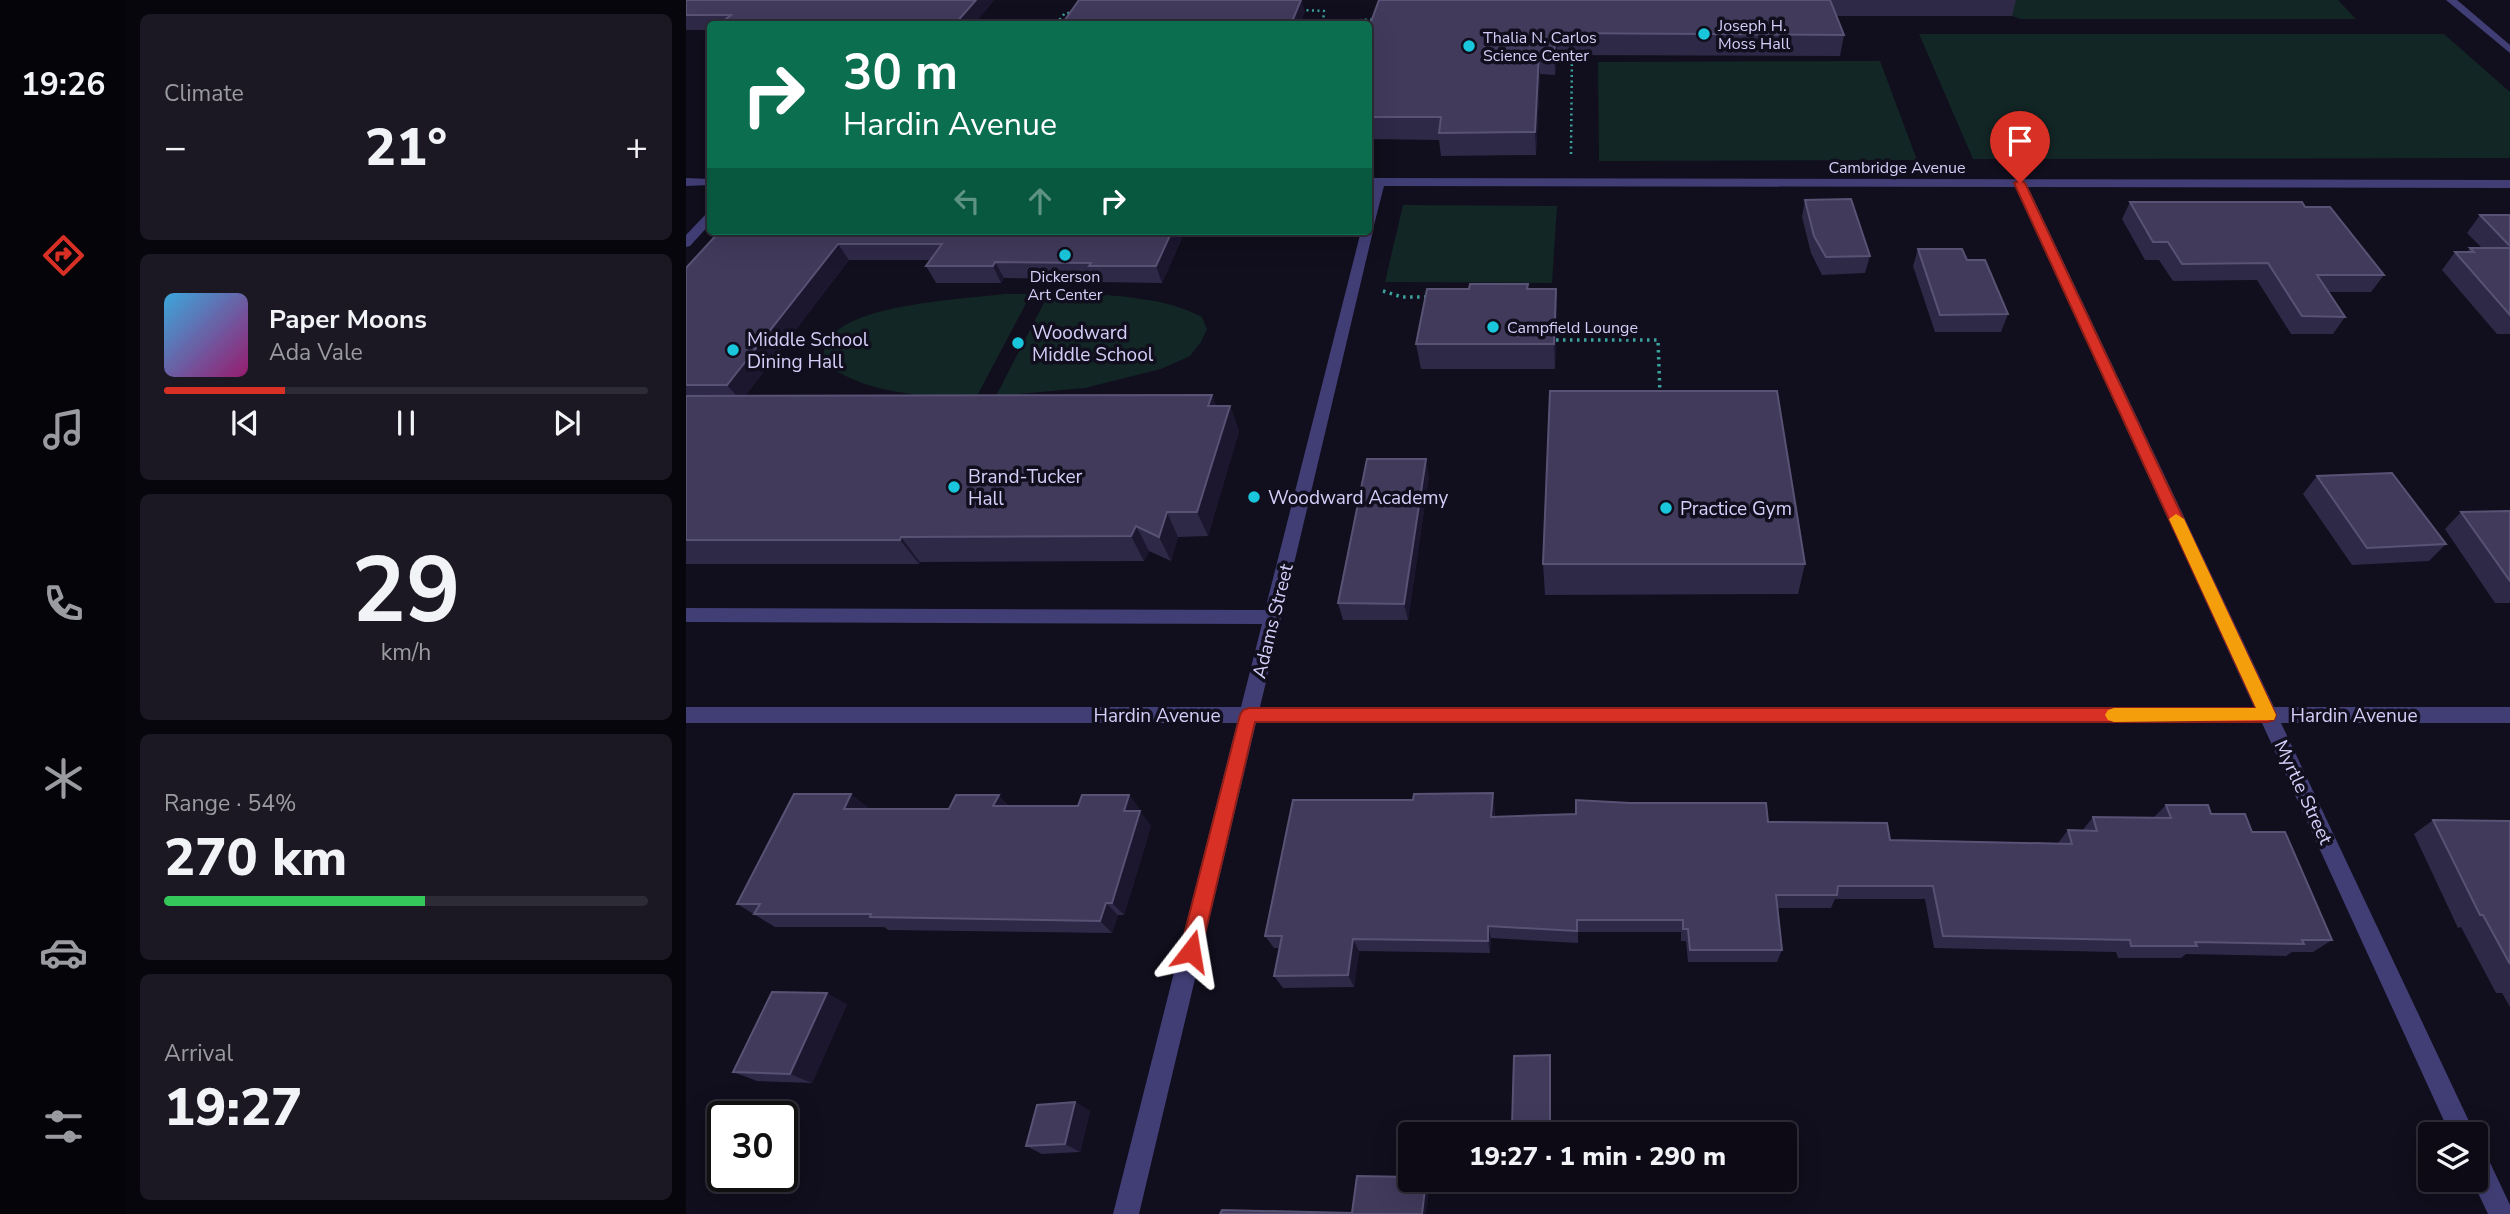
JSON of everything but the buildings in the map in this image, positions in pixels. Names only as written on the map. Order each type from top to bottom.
[{"type":"street","points":[[2451,0],[2510,50]]},
{"type":"street","points":[[686,182],[707,182]]},
{"type":"street","name":"Cambridge Avenue","points":[[1374,182],[2510,184]]},
{"type":"street","name":"Myrtle Street","points":[[2020,183],[2457,1122]]},
{"type":"street","points":[[686,243],[707,220]]},
{"type":"street","name":"Adams Street","points":[[1126,1214],[1366,235]]},
{"type":"street","points":[[686,615],[1272,617]]},
{"type":"street","name":"Hardin Avenue","points":[[686,715],[2510,715]]},
{"type":"street","points":[[2488,1186],[2501,1214]]},
{"type":"path","points":[[1359,21],[1376,20],[1378,9]]},
{"type":"path","points":[[1297,10],[1324,10],[1324,21]]},
{"type":"path","points":[[1058,21],[1065,13],[1079,13]]},
{"type":"path","points":[[1570,183],[1572,39]]},
{"type":"path","points":[[1375,291],[1402,297],[1437,297]]},
{"type":"path","points":[[1556,340],[1658,340],[1660,395]]},
{"type":"green space","points":[[2003,0],[2338,0],[2356,19],[2021,19],[2012,16]]},
{"type":"green space","points":[[1919,34],[2444,34],[2510,92],[2510,158],[1973,159]]},
{"type":"green space","points":[[1880,61],[1917,160],[1599,161],[1598,62]]},
{"type":"green space","points":[[1403,205],[1557,206],[1552,283],[1385,282]]},
{"type":"green space","points":[[1077,292],[1173,305],[1202,317],[1207,329],[1190,356],[1161,369],[1085,388],[996,396],[1049,293]]},
{"type":"green space","points":[[1004,294],[1031,294],[976,398],[895,392],[856,381],[822,361],[832,336],[845,325],[864,317],[912,305]]},
{"type":"slow traffic","points":[[2114,715],[2268,715],[2176,519]]},
{"type":"place","name":"Joseph H. Moss Hall","points":[[1704,34]]},
{"type":"place","name":"Thalia N. Carlos Science Center","points":[[1469,46]]},
{"type":"place","name":"Dickerson Art Center","points":[[1065,255]]},
{"type":"place","name":"Campfield Lounge","points":[[1493,327]]},
{"type":"place","name":"Woodward Middle School","points":[[1018,343]]},
{"type":"place","name":"Middle School Dining Hall","points":[[733,350]]},
{"type":"place","name":"Brand-Tucker Hall","points":[[954,487]]},
{"type":"place","name":"Woodward Academy","points":[[1254,497]]},
{"type":"place","name":"Practice Gym","points":[[1666,508]]},
{"type":"route","points":[[1191,951],[1249,715],[2268,715],[2020,183]]}]
